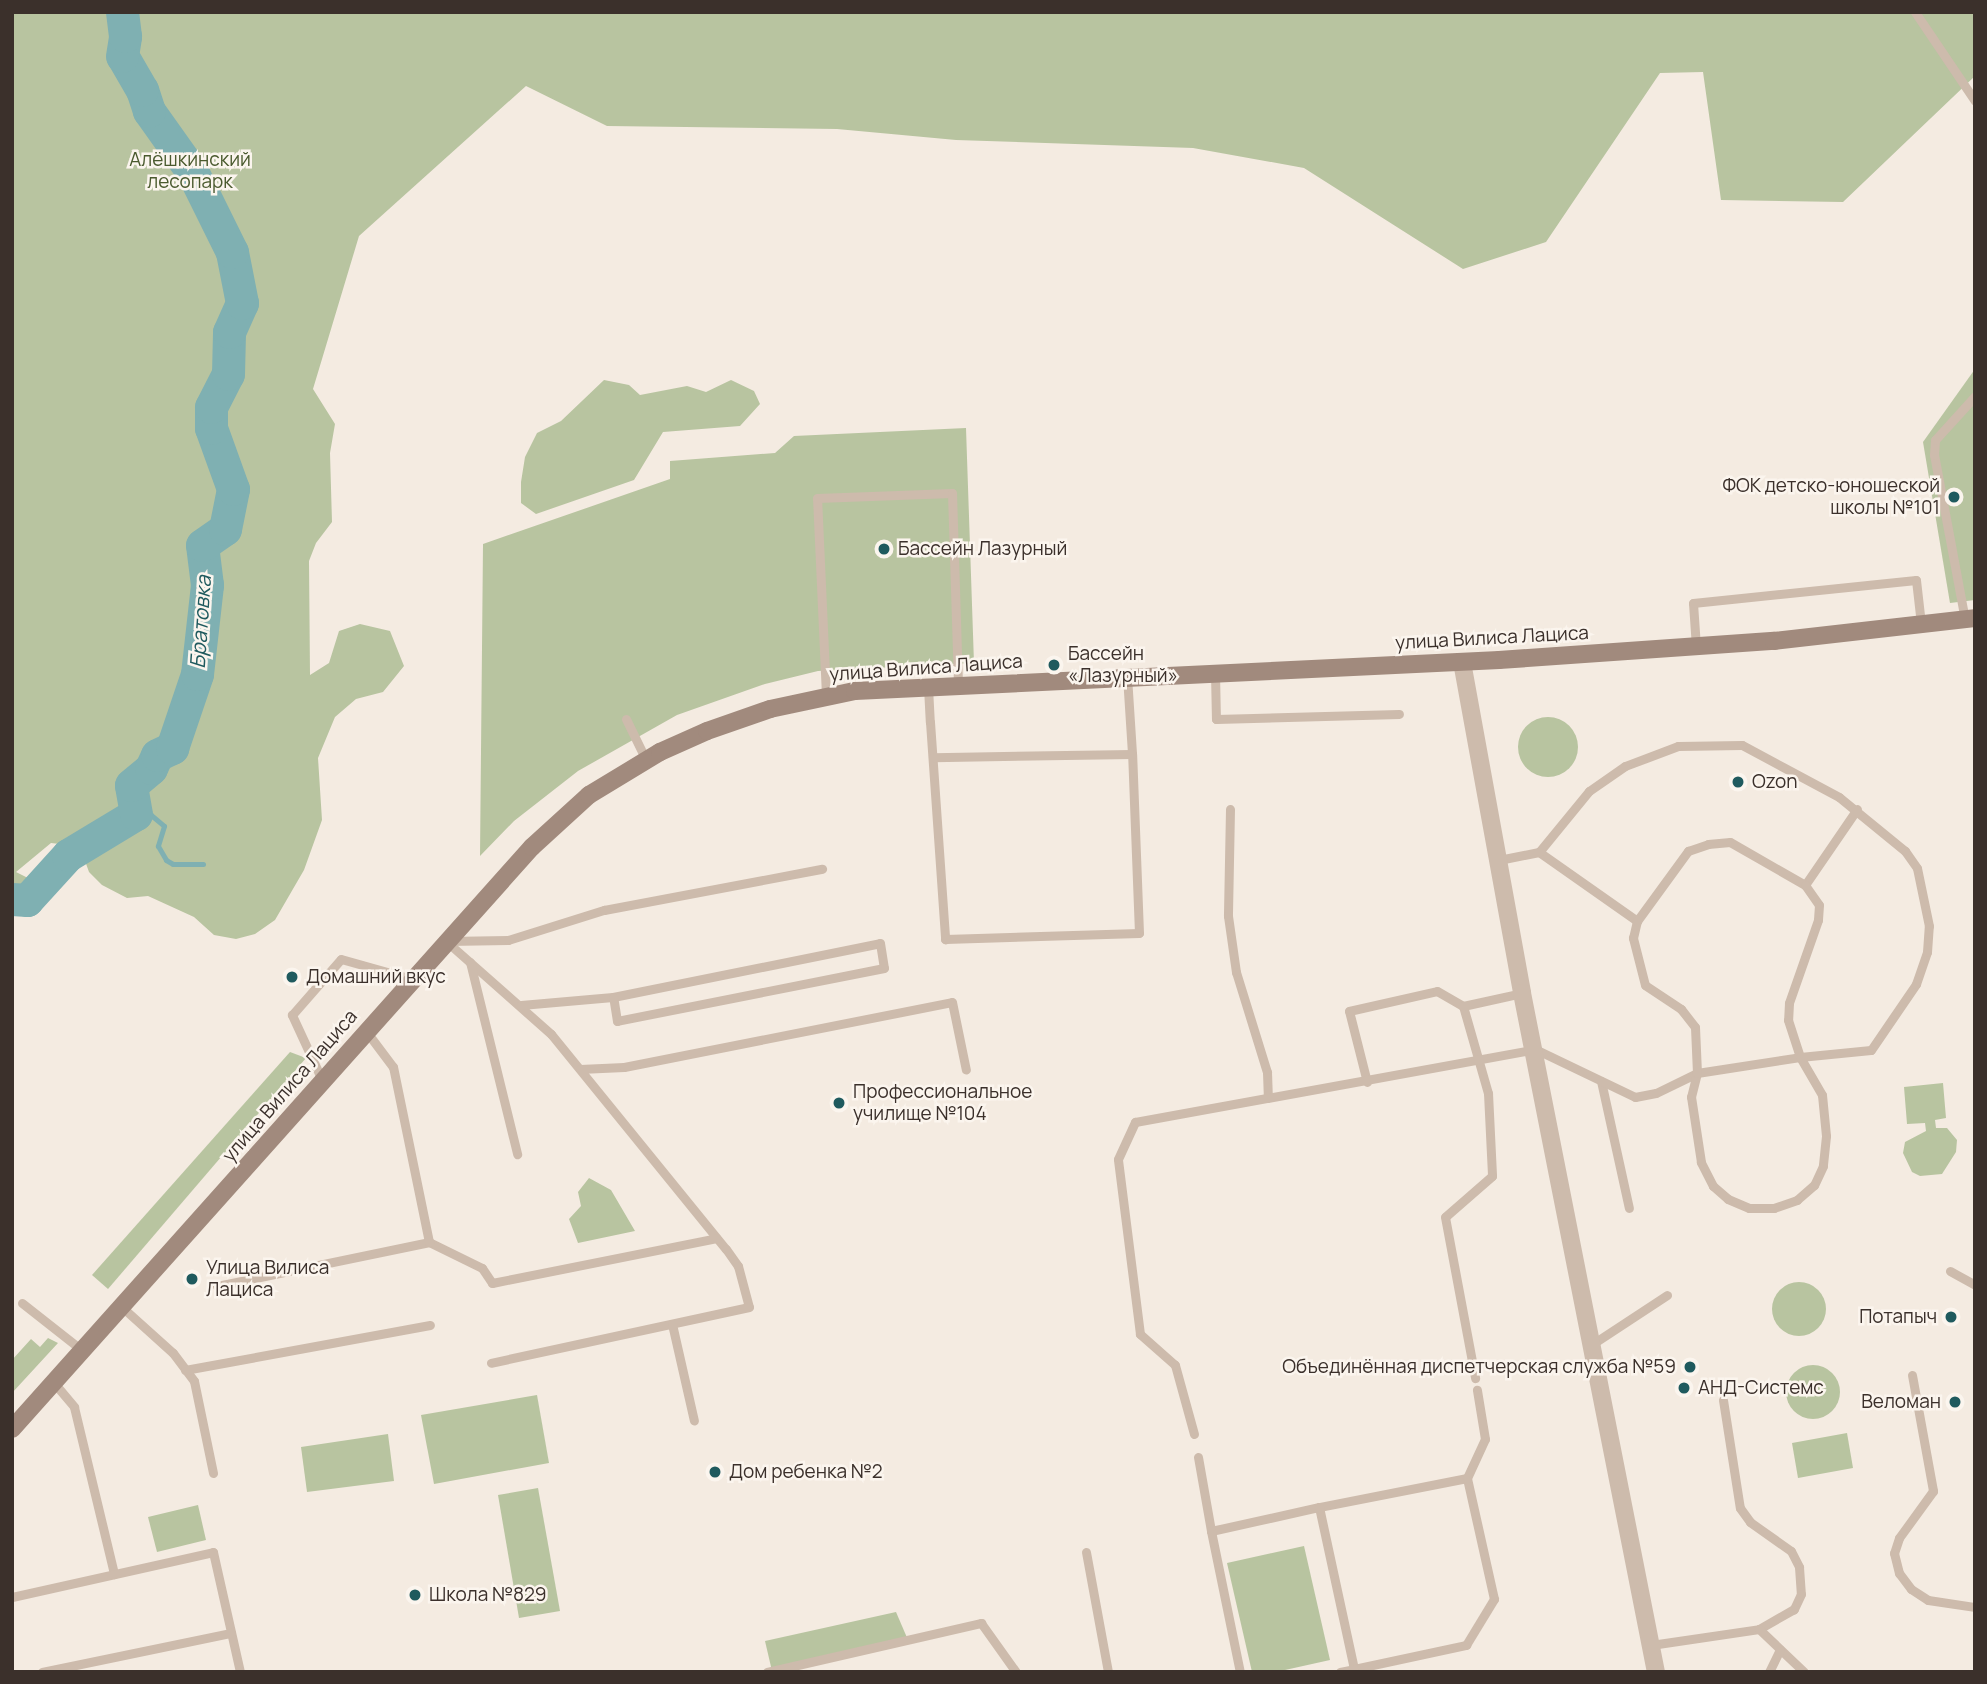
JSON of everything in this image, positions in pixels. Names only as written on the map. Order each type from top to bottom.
[{"type":"street","name":"улица Вилиса Лациса","points":[[12,1429],[532,848],[589,795],[646,760],[707,731],[826,695],[928,686],[1214,671],[1462,663],[1696,647],[1970,619]]},
{"type":"street","points":[[1462,663],[1522,993],[1656,1672]]},
{"type":"lane","points":[[1915,12],[1975,101]]},
{"type":"lane","points":[[1970,619],[1934,455],[1936,440],[1975,396]]},
{"type":"lane","points":[[826,695],[817,498],[952,493],[958,685]]},
{"type":"lane","points":[[1696,647],[1693,603],[1916,580],[1921,624]]},
{"type":"lane","points":[[1214,671],[1216,719],[1399,715]]},
{"type":"lane","points":[[928,686],[945,939],[1139,933],[1127,676]]},
{"type":"lane","points":[[626,719],[646,760]]},
{"type":"lane","points":[[1194,1434],[1175,1365],[1140,1334],[1118,1159],[1135,1122],[1367,1082],[1535,1049],[1635,1097],[1656,1093],[1697,1073],[1800,1057],[1871,1050],[1916,984],[1927,952],[1929,926],[1917,868],[1857,809],[1742,745],[1678,746],[1625,765],[1589,791],[1539,852],[1499,860]]},
{"type":"lane","points":[[933,757],[1132,754]]},
{"type":"lane","points":[[1230,809],[1228,916],[1236,972],[1267,1072],[1268,1098]]},
{"type":"lane","points":[[1805,885],[1857,809]]},
{"type":"lane","points":[[1730,842],[1805,885],[1819,905],[1818,920],[1789,1003],[1788,1020],[1800,1057],[1822,1095],[1826,1136],[1823,1166],[1814,1185],[1797,1200],[1774,1208],[1749,1208],[1713,1186],[1701,1162],[1694,1134],[1691,1097],[1697,1073],[1695,1027],[1681,1009],[1645,985],[1633,938],[1637,921],[1688,850],[1708,844],[1730,842]]},
{"type":"lane","points":[[1539,852],[1637,921]]},
{"type":"lane","points":[[446,941],[508,940],[604,910],[822,869]]},
{"type":"lane","points":[[446,941],[521,1005],[580,1069],[738,1266],[749,1307],[491,1363]]},
{"type":"lane","points":[[521,1005],[613,997],[880,943],[884,968],[618,1021],[613,997]]},
{"type":"lane","points":[[322,1080],[292,1015],[341,959],[412,979]]},
{"type":"lane","points":[[470,962],[517,1154]]},
{"type":"lane","points":[[1367,1082],[1349,1011],[1437,991],[1463,1006],[1522,993]]},
{"type":"lane","points":[[580,1069],[624,1067],[952,1002],[967,1070]]},
{"type":"lane","points":[[1463,1006],[1488,1093],[1492,1176],[1445,1216],[1475,1378]]},
{"type":"lane","points":[[366,1031],[393,1067],[429,1242]]},
{"type":"lane","points":[[1601,1081],[1629,1208]]},
{"type":"lane","points":[[217,1286],[429,1242],[482,1268],[492,1283],[717,1238]]},
{"type":"lane","points":[[1950,1271],[1975,1285]]},
{"type":"lane","points":[[1591,1345],[1667,1295]]},
{"type":"lane","points":[[22,1303],[83,1351]]},
{"type":"lane","points":[[123,1308],[173,1353],[194,1381],[213,1473]]},
{"type":"lane","points":[[672,1324],[694,1421]]},
{"type":"lane","points":[[185,1370],[430,1325]]},
{"type":"lane","points":[[1912,1375],[1933,1491],[1899,1538],[1894,1553],[1899,1573],[1911,1589],[1928,1600],[1975,1607]]},
{"type":"lane","points":[[55,1384],[74,1407],[114,1574]]},
{"type":"lane","points":[[1340,1672],[1466,1645],[1494,1599],[1467,1478],[1485,1439],[1477,1390]]},
{"type":"lane","points":[[1651,1645],[1759,1629],[1794,1609],[1801,1594],[1798,1567],[1791,1550],[1750,1522],[1740,1508],[1723,1400]]},
{"type":"lane","points":[[1198,1457],[1240,1672]]},
{"type":"lane","points":[[1211,1531],[1467,1478]]},
{"type":"lane","points":[[1319,1507],[1353,1669]]},
{"type":"lane","points":[[12,1597],[213,1552],[240,1672]]},
{"type":"lane","points":[[1086,1552],[1108,1672]]},
{"type":"lane","points":[[767,1672],[981,1623],[1016,1672]]},
{"type":"lane","points":[[1759,1629],[1804,1672]]},
{"type":"lane","points":[[42,1672],[232,1633]]},
{"type":"lane","points":[[1769,1672],[1780,1649]]},
{"type":"green space","name":"Алёшкинский лесопарк","points":[[12,12],[1975,12],[1975,76],[1843,202],[1721,200],[1703,72],[1660,73],[1546,242],[1463,269],[1304,168],[1193,148],[956,140],[837,129],[607,126],[526,86],[359,236],[313,389],[335,424],[330,453],[332,522],[316,543],[309,561],[310,675],[329,663],[339,631],[360,624],[390,631],[404,666],[383,692],[356,699],[335,717],[318,758],[322,820],[304,870],[275,920],[255,934],[236,939],[214,935],[194,917],[148,896],[127,898],[102,885],[89,872],[80,847],[51,843],[16,872],[28,878],[27,900],[12,898]]},
{"type":"green space","name":"ФОК детско-юношеской школы №101","points":[[1975,369],[1975,600],[1950,603],[1923,442]]},
{"type":"green space","points":[[604,380],[629,385],[640,395],[687,386],[706,392],[731,380],[754,391],[760,404],[740,426],[663,432],[634,480],[536,514],[521,503],[521,482],[525,457],[537,433],[561,421]]},
{"type":"green space","points":[[966,428],[974,663],[818,671],[765,684],[677,715],[578,771],[514,821],[480,856],[483,544],[670,479],[670,461],[775,453],[794,436]]},
{"type":"green space","points":[[1548,717],[1565,722],[1573,730],[1578,747],[1573,764],[1565,772],[1548,777],[1531,772],[1523,764],[1518,747],[1523,730],[1531,722]]},
{"type":"green space","points":[[290,1052],[306,1058],[108,1289],[92,1275]]},
{"type":"green space","points":[[1943,1083],[1946,1118],[1935,1120],[1936,1128],[1947,1128],[1957,1140],[1956,1152],[1942,1174],[1920,1176],[1912,1172],[1903,1153],[1905,1142],[1926,1131],[1925,1123],[1907,1124],[1904,1087]]},
{"type":"green space","points":[[589,1178],[611,1190],[635,1231],[578,1243],[569,1219],[581,1206],[578,1192]]},
{"type":"green space","points":[[1799,1282],[1818,1290],[1826,1309],[1818,1328],[1799,1336],[1780,1328],[1772,1309],[1780,1290]]},
{"type":"green space","points":[[48,1338],[58,1343],[12,1393],[12,1360],[31,1339],[40,1347]]},
{"type":"green space","points":[[1813,1365],[1832,1373],[1840,1392],[1832,1411],[1813,1419],[1794,1411],[1786,1392],[1794,1373]]},
{"type":"green space","points":[[537,1395],[549,1463],[434,1484],[421,1415]]},
{"type":"green space","points":[[1847,1433],[1853,1468],[1798,1478],[1792,1443]]},
{"type":"green space","points":[[388,1434],[394,1481],[307,1492],[301,1447]]},
{"type":"green space","points":[[538,1488],[560,1611],[519,1618],[498,1495]]},
{"type":"green space","points":[[198,1505],[206,1540],[157,1552],[148,1517]]},
{"type":"green space","points":[[1304,1546],[1330,1660],[1276,1672],[1252,1672],[1227,1563]]},
{"type":"green space","points":[[896,1612],[908,1640],[772,1671],[765,1641]]},
{"type":"waterway","name":"Братовка","points":[[12,899],[27,900],[68,855],[136,814],[131,785],[151,768],[157,755],[172,748],[197,674],[207,585],[202,545],[225,529],[233,489],[211,428],[211,407],[228,374],[229,332],[242,303],[232,252],[193,173],[149,111],[142,90],[122,56],[125,36],[122,12]]},
{"type":"waterway","points":[[136,814],[151,815],[164,826],[158,846],[166,860],[173,864],[203,864]]},
{"type":"place","name":"ФОК детско-юношеской школы №101","points":[[1954,497]]},
{"type":"place","name":"Бассейн Лазурный","points":[[884,549]]},
{"type":"place","name":"Бассейн «Лазурный»","points":[[1054,665]]},
{"type":"place","name":"Ozon","points":[[1738,782]]},
{"type":"place","name":"Домашний вкус","points":[[292,977]]},
{"type":"place","name":"Профессиональное училище №104","points":[[839,1103]]},
{"type":"place","name":"Улица Вилиса Лациса","points":[[192,1279]]},
{"type":"place","name":"Потапыч","points":[[1951,1317]]},
{"type":"place","name":"Объединённая диспетчерская служба №59","points":[[1690,1367]]},
{"type":"place","name":"АНД-Системс","points":[[1684,1388]]},
{"type":"place","name":"Веломан","points":[[1955,1402]]},
{"type":"place","name":"Дом ребенка №2","points":[[715,1472]]},
{"type":"place","name":"Школа №829","points":[[415,1595]]}]
